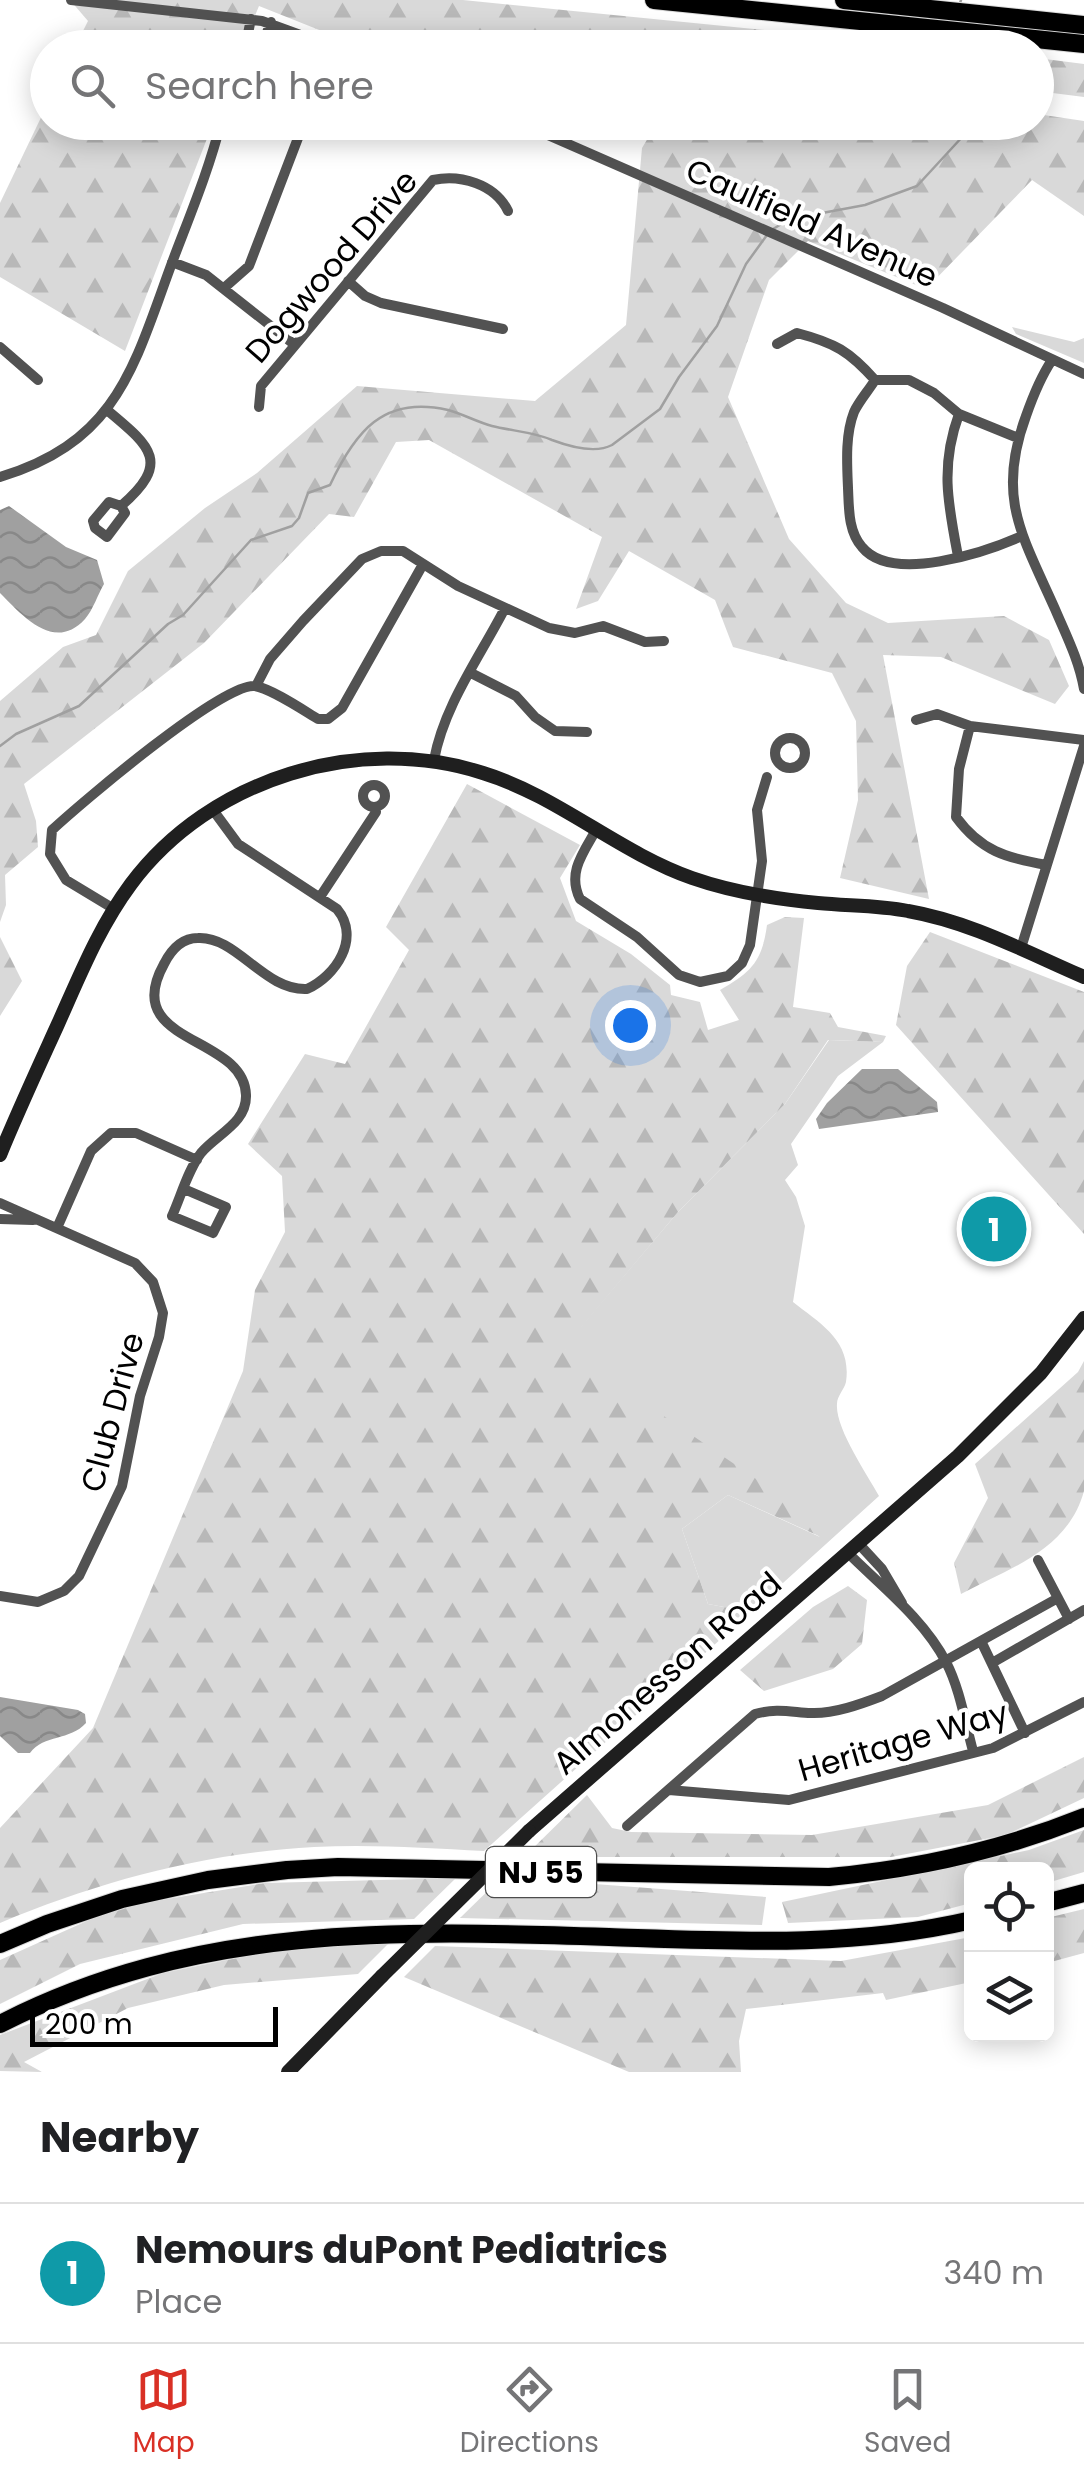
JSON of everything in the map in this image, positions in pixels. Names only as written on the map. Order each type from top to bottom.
[{"type":"highway","points":[[654,0],[947,30]]},
{"type":"highway","points":[[844,0],[1084,26]]},
{"type":"highway","points":[[1054,41],[1084,44]]},
{"type":"highway","name":"NJ 55","points":[[0,1944],[106,1904],[236,1875],[338,1867],[830,1877],[936,1863],[1015,1842],[1084,1816]]},
{"type":"highway","points":[[1054,1901],[1084,1892]]},
{"type":"highway","name":"NJ 55","points":[[0,2024],[128,1972],[202,1952],[264,1942],[389,1934],[816,1941],[913,1932],[964,1922]]},
{"type":"street","points":[[71,0],[252,19],[291,30]]},
{"type":"street","points":[[249,30],[252,19]]},
{"type":"street","points":[[268,30],[271,22]]},
{"type":"street","points":[[0,477],[59,452],[107,410],[131,371],[217,140]]},
{"type":"street","points":[[224,288],[249,266],[297,140]]},
{"type":"street","name":"Caulfield Avenue","points":[[560,140],[1084,374]]},
{"type":"street","name":"Dogwood Drive","points":[[259,407],[260,386],[433,180],[462,178],[502,197],[508,210]]},
{"type":"street","points":[[172,262],[206,275],[295,345]]},
{"type":"street","points":[[348,281],[365,296],[381,303],[503,328]]},
{"type":"street","points":[[777,344],[797,333],[819,339],[852,354],[876,380],[909,380],[934,393],[959,414],[1018,438]]},
{"type":"street","points":[[0,347],[38,380]]},
{"type":"street","points":[[1052,360],[1041,377],[1018,438],[1012,482],[1022,536],[1078,661],[1084,689]]},
{"type":"street","points":[[876,380],[854,412],[846,459],[850,521],[862,547],[890,563],[912,564],[984,553],[1022,536]]},
{"type":"street","points":[[107,410],[136,434],[151,460],[150,476],[121,506]]},
{"type":"street","points":[[958,556],[946,490],[948,444],[959,414]]},
{"type":"street","points":[[256,686],[270,659],[362,559],[380,550],[403,551],[422,566],[504,610],[549,628],[575,633],[603,626],[646,642],[664,641]]},
{"type":"street","points":[[114,909],[66,880],[50,854],[52,830],[86,798],[206,708],[239,688],[256,686],[318,719],[328,719],[342,708],[422,566]]},
{"type":"street","points":[[434,760],[438,735],[504,610]]},
{"type":"street","points":[[471,673],[516,696],[535,717],[556,730],[587,732]]},
{"type":"street","points":[[916,720],[937,714],[970,726],[1084,743],[1022,948]]},
{"type":"street","points":[[970,726],[960,770],[956,816],[970,837],[985,847],[1015,860],[1047,866]]},
{"type":"street","points":[[596,830],[574,872],[580,899],[637,937],[673,970],[693,981],[723,979],[742,964],[748,951],[762,861],[757,810],[767,776],[778,744],[786,739],[800,742],[803,761],[767,776]]},
{"type":"street","points":[[775,752],[778,762],[790,768]]},
{"type":"street","points":[[0,1155],[98,933],[133,881],[175,836],[213,810],[252,788],[324,764],[434,760],[510,783],[664,867],[715,885],[758,896],[910,911],[956,922],[1084,977]]},
{"type":"street","points":[[320,897],[376,807]]},
{"type":"street","points":[[184,1189],[226,1207],[212,1233],[172,1216],[196,1160],[242,1114],[246,1103],[244,1083],[231,1065],[163,1019],[153,996],[158,975],[177,946],[198,938],[216,941],[282,985],[299,989],[313,986],[335,965],[348,936],[343,916],[238,844],[213,810]]},
{"type":"street","points":[[57,1228],[91,1151],[111,1133],[136,1133],[196,1160]]},
{"type":"street","name":"Club Drive","points":[[0,1203],[142,1269],[156,1288],[162,1306],[162,1326],[140,1396],[122,1486],[79,1576],[69,1588],[49,1599],[29,1602],[0,1596]]},
{"type":"street","points":[[0,1219],[34,1220]]},
{"type":"street","name":"Almonesson Road","points":[[288,2072],[528,1831],[958,1456],[1041,1373],[1084,1318]]},
{"type":"street","points":[[852,1548],[945,1660],[973,1752]]},
{"type":"street","points":[[1038,1560],[1069,1619]]},
{"type":"street","points":[[627,1826],[756,1714],[775,1709],[816,1714],[863,1703],[1058,1598]]},
{"type":"street","points":[[992,1662],[1084,1610]]},
{"type":"street","points":[[981,1641],[1025,1733]]},
{"type":"street","name":"Heritage Way","points":[[668,1790],[789,1800],[994,1748],[1084,1702]]},
{"type":"green space","points":[[70,0],[463,0],[765,30],[319,30],[259,6],[249,30],[84,30],[88,21]]},
{"type":"green space","points":[[1054,60],[1084,64],[1084,97],[1054,93]]},
{"type":"green space","points":[[1054,117],[1084,121],[1084,216],[1032,180],[926,289],[808,241],[769,280],[728,397],[789,539],[846,603],[888,623],[1004,616],[1049,640],[1069,686],[1055,704],[941,657],[883,655],[929,899],[840,878],[858,800],[856,721],[832,673],[733,647],[715,600],[629,551],[598,601],[576,609],[602,537],[429,440],[396,442],[354,517],[329,514],[204,643],[24,784],[36,821],[38,847],[5,875],[6,905],[0,922],[0,701],[63,647],[96,635],[128,571],[205,508],[257,473],[357,386],[535,401],[626,325],[642,148],[647,140],[1054,140]]},
{"type":"green space","points":[[30,140],[206,140],[125,351],[0,277],[0,203]]},
{"type":"green space","points":[[1012,327],[1074,342],[1084,338],[1084,363],[1016,334]]},
{"type":"green space","points":[[467,784],[580,845],[560,878],[576,921],[631,954],[670,985],[671,995],[700,1002],[708,1030],[739,1020],[720,990],[753,965],[767,925],[785,917],[804,918],[793,1007],[830,1013],[838,1027],[886,1036],[883,1042],[828,1040],[785,1104],[678,1212],[564,1348],[824,1525],[821,1537],[728,1495],[682,1529],[708,1604],[751,1612],[484,1851],[335,1846],[233,1855],[115,1882],[0,1923],[0,1828],[93,1728],[243,1371],[255,1290],[285,1232],[282,1176],[248,1144],[305,1054],[345,1064],[409,950],[386,927]]},
{"type":"green space","points":[[930,932],[1084,992],[1084,1234],[896,1025],[907,966]]},
{"type":"green space","points":[[0,937],[22,981],[0,1016]]},
{"type":"green space","points":[[829,1040],[883,1042],[838,1076],[791,1144],[798,1165],[785,1180],[796,1197],[805,1226],[793,1302],[832,1335],[844,1355],[846,1382],[837,1401],[838,1414],[846,1438],[879,1496],[751,1612],[708,1604],[682,1529],[728,1495],[820,1537],[563,1348],[678,1212],[785,1104]]},
{"type":"green space","points":[[1084,1361],[1084,1491],[1076,1511],[1065,1528],[1035,1555],[961,1594],[954,1563],[988,1498],[975,1464],[1078,1372]]},
{"type":"green space","points":[[848,1586],[867,1600],[862,1644],[833,1669],[764,1691],[740,1670],[813,1607]]},
{"type":"green space","points":[[1084,1757],[1084,1798],[1006,1835],[891,1857],[524,1857],[587,1795],[612,1828],[631,1832],[812,1835],[988,1805]]},
{"type":"green space","points":[[1084,1830],[1084,1872],[1054,1881],[1054,1862],[972,1862],[1029,1850]]},
{"type":"green space","points":[[964,1864],[964,1905],[918,1917],[788,1923],[782,1902]]},
{"type":"green space","points":[[502,1877],[766,1897],[762,1925],[460,1918]]},
{"type":"green space","points":[[456,1878],[414,1919],[243,1924],[80,1964],[0,2004],[0,1960],[118,1907],[265,1883]]},
{"type":"green space","points":[[1084,1909],[1084,1953],[1054,1961],[1054,1916]]},
{"type":"green space","points":[[964,1938],[964,1983],[886,2000],[883,1993],[746,2009],[739,2041],[741,2072],[629,2072],[404,1977],[435,1946],[841,1961]]},
{"type":"green space","points":[[392,1940],[358,1974],[224,1985],[128,2008],[24,2062],[42,2072],[0,2071],[0,2035],[163,1973],[280,1949]]},
{"type":"water","points":[[9,506],[66,547],[97,560],[104,584],[88,615],[73,629],[50,632],[39,627],[0,593],[0,510]]},
{"type":"water","points":[[862,1069],[898,1069],[937,1102],[938,1112],[819,1129],[816,1119],[827,1103]]},
{"type":"water","points":[[0,1697],[78,1710],[85,1714],[86,1723],[72,1733],[42,1743],[30,1753],[18,1753],[0,1736]]},
{"type":"waterway","points":[[773,229],[790,219],[865,205],[917,186],[959,140]]},
{"type":"waterway","points":[[0,746],[16,734],[79,706],[168,624],[183,615],[251,540],[292,526],[308,493],[330,485],[361,434],[389,413],[425,407],[448,410],[574,447],[598,449],[612,445],[660,409],[717,326],[746,264],[767,235]]},
{"type":"place","name":"Nemours duPont Pediatrics","points":[[994,1229]]}]
